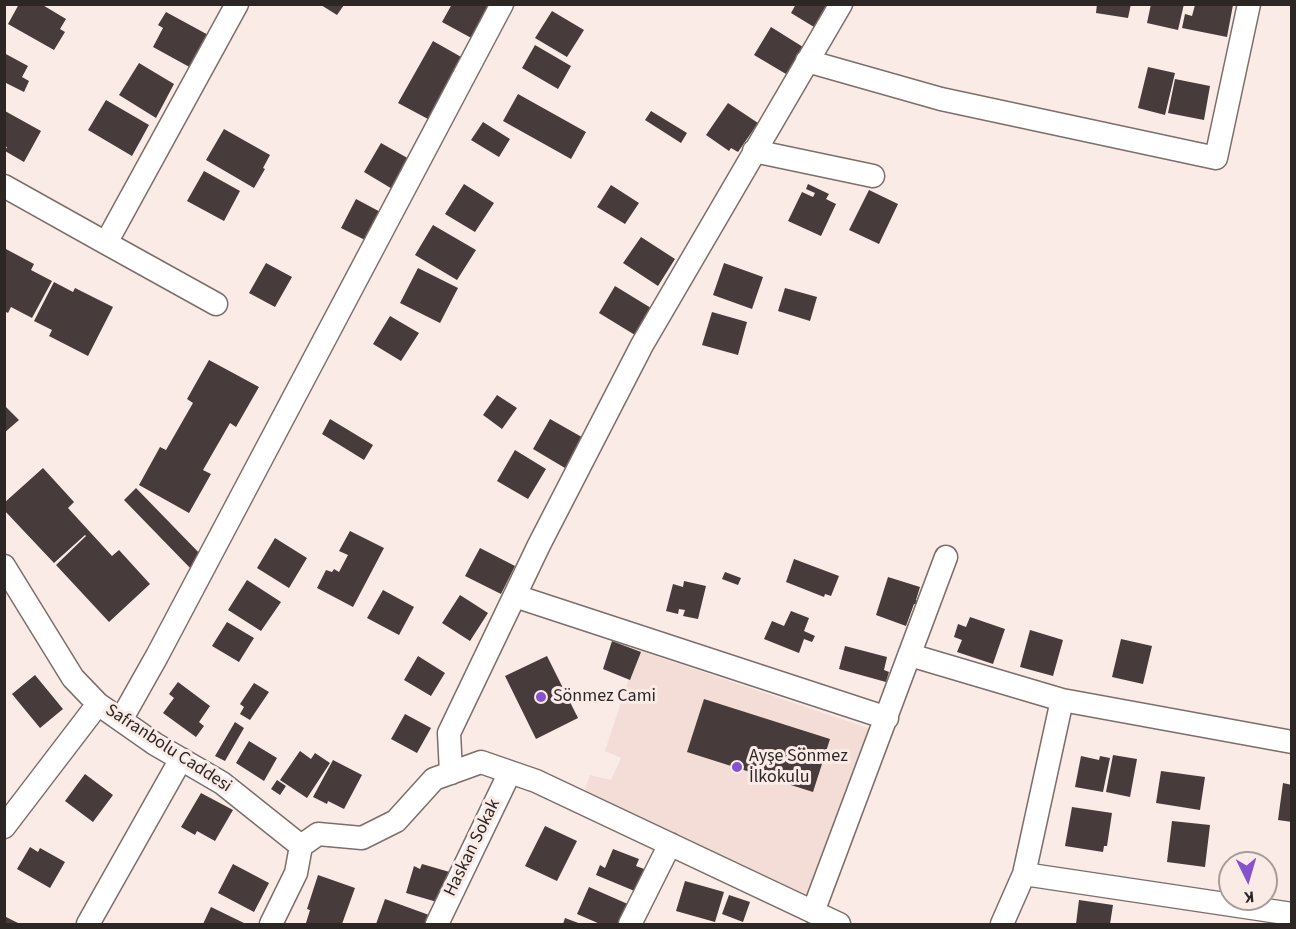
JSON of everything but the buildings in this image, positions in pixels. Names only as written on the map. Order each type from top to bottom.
[{"type":"street","points":[[106,243],[237,4]]},
{"type":"street","points":[[121,720],[502,4]]},
{"type":"street","points":[[451,773],[449,733],[515,596],[642,345],[841,4]]},
{"type":"street","points":[[807,61],[941,99],[1216,158],[1249,4]]},
{"type":"street","points":[[754,151],[873,176]]},
{"type":"street","points":[[4,186],[216,304]]},
{"type":"street","points":[[813,912],[946,557]]},
{"type":"street","name":"Safranbolu Caddesi","points":[[4,566],[73,678],[98,704],[155,744],[222,783],[301,846]]},
{"type":"street","points":[[515,596],[887,718]]},
{"type":"street","points":[[910,655],[1062,700],[1292,742]]},
{"type":"street","points":[[1002,924],[1024,874],[1062,700]]},
{"type":"street","points":[[4,827],[98,704]]},
{"type":"street","points":[[88,924],[181,759]]},
{"type":"street","points":[[271,924],[296,873],[301,846],[318,834],[362,838],[396,821],[434,779],[481,762],[536,781],[839,924]]},
{"type":"street","name":"Haskan Sokak","points":[[436,924],[510,772]]},
{"type":"street","points":[[630,924],[670,844]]},
{"type":"street","points":[[1024,874],[1292,914]]},
{"type":"shaded area","name":"Ayşe Sönmez İlkokulu","points":[[638,650],[871,729],[808,895],[584,792],[590,775],[611,780],[621,758],[605,751]]},
{"type":"place","name":"Sönmez Cami","points":[[541,697]]},
{"type":"place","name":"Ayşe Sönmez İlkokulu","points":[[737,767]]}]
